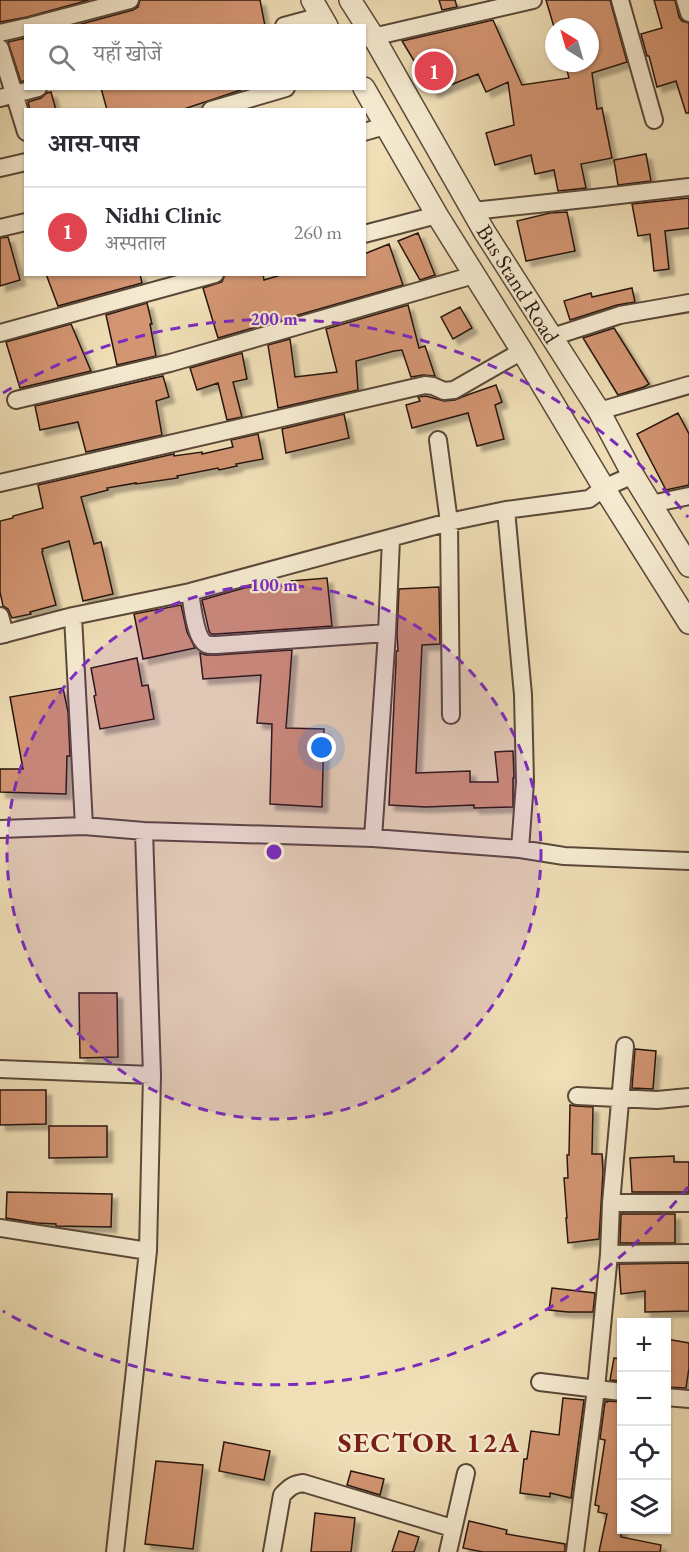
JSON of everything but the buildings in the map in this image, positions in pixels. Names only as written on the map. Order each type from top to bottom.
[{"type":"street","points":[[39,24],[130,0]]},
{"type":"street","name":"Bus Stand Road","points":[[350,0],[362,24]]},
{"type":"street","points":[[369,37],[483,5],[532,0]]},
{"type":"street","points":[[620,0],[654,120]]},
{"type":"street","points":[[685,0],[689,13]]},
{"type":"street","points":[[290,24],[320,14]]},
{"type":"street","points":[[0,33],[24,27]]},
{"type":"street","name":"Bus Stand Road","points":[[369,37],[484,231],[599,411],[633,474],[689,566]]},
{"type":"street","points":[[0,48],[7,96],[24,128]]},
{"type":"street","points":[[7,96],[30,90]]},
{"type":"street","points":[[218,108],[279,90]]},
{"type":"street","name":"Bus Stand Road","points":[[365,90],[437,215],[689,623]]},
{"type":"street","points":[[366,131],[386,126]]},
{"type":"street","points":[[0,168],[24,162]]},
{"type":"street","points":[[473,211],[689,187]]},
{"type":"street","points":[[366,233],[437,215]]},
{"type":"street","points":[[0,228],[24,222]]},
{"type":"street","points":[[455,243],[484,231]]},
{"type":"street","points":[[16,400],[170,363],[474,275]]},
{"type":"street","points":[[0,333],[208,276]]},
{"type":"street","points":[[552,337],[620,315],[689,303]]},
{"type":"street","points":[[0,483],[425,386],[433,386],[448,392],[522,351]]},
{"type":"street","points":[[599,411],[689,385]]},
{"type":"street","points":[[438,441],[449,522],[451,715]]},
{"type":"street","points":[[0,616],[2,635],[73,616],[190,592],[449,522],[506,510],[589,499],[604,488],[633,474]]},
{"type":"street","points":[[651,504],[689,496]]},
{"type":"street","points":[[506,510],[523,695],[525,782],[520,849]]},
{"type":"street","points":[[373,838],[391,539]]},
{"type":"street","points":[[190,592],[197,629],[201,639],[207,645],[387,633]]},
{"type":"street","points":[[73,616],[84,826]]},
{"type":"street","points":[[0,829],[84,826],[144,831],[373,838],[520,849],[564,856],[689,861]]},
{"type":"street","points":[[115,1552],[148,1251],[152,1075],[144,831]]},
{"type":"street","points":[[575,1552],[596,1389],[625,1046]]},
{"type":"street","points":[[0,1069],[152,1075]]},
{"type":"street","points":[[576,1096],[657,1100],[689,1097]]},
{"type":"street","points":[[611,1203],[689,1203]]},
{"type":"street","points":[[0,1228],[148,1251]]},
{"type":"street","points":[[609,1254],[689,1253]]},
{"type":"street","points":[[540,1382],[617,1392]]},
{"type":"street","points":[[671,1397],[689,1399]]},
{"type":"street","points":[[448,1552],[466,1473]]},
{"type":"street","points":[[272,1552],[282,1495],[295,1484],[303,1483],[453,1528]]},
{"type":"place","name":"Nidhi Clinic","points":[[434,71]]},
{"type":"district","name":"SECTOR 12A","points":[[429,1442]]}]
